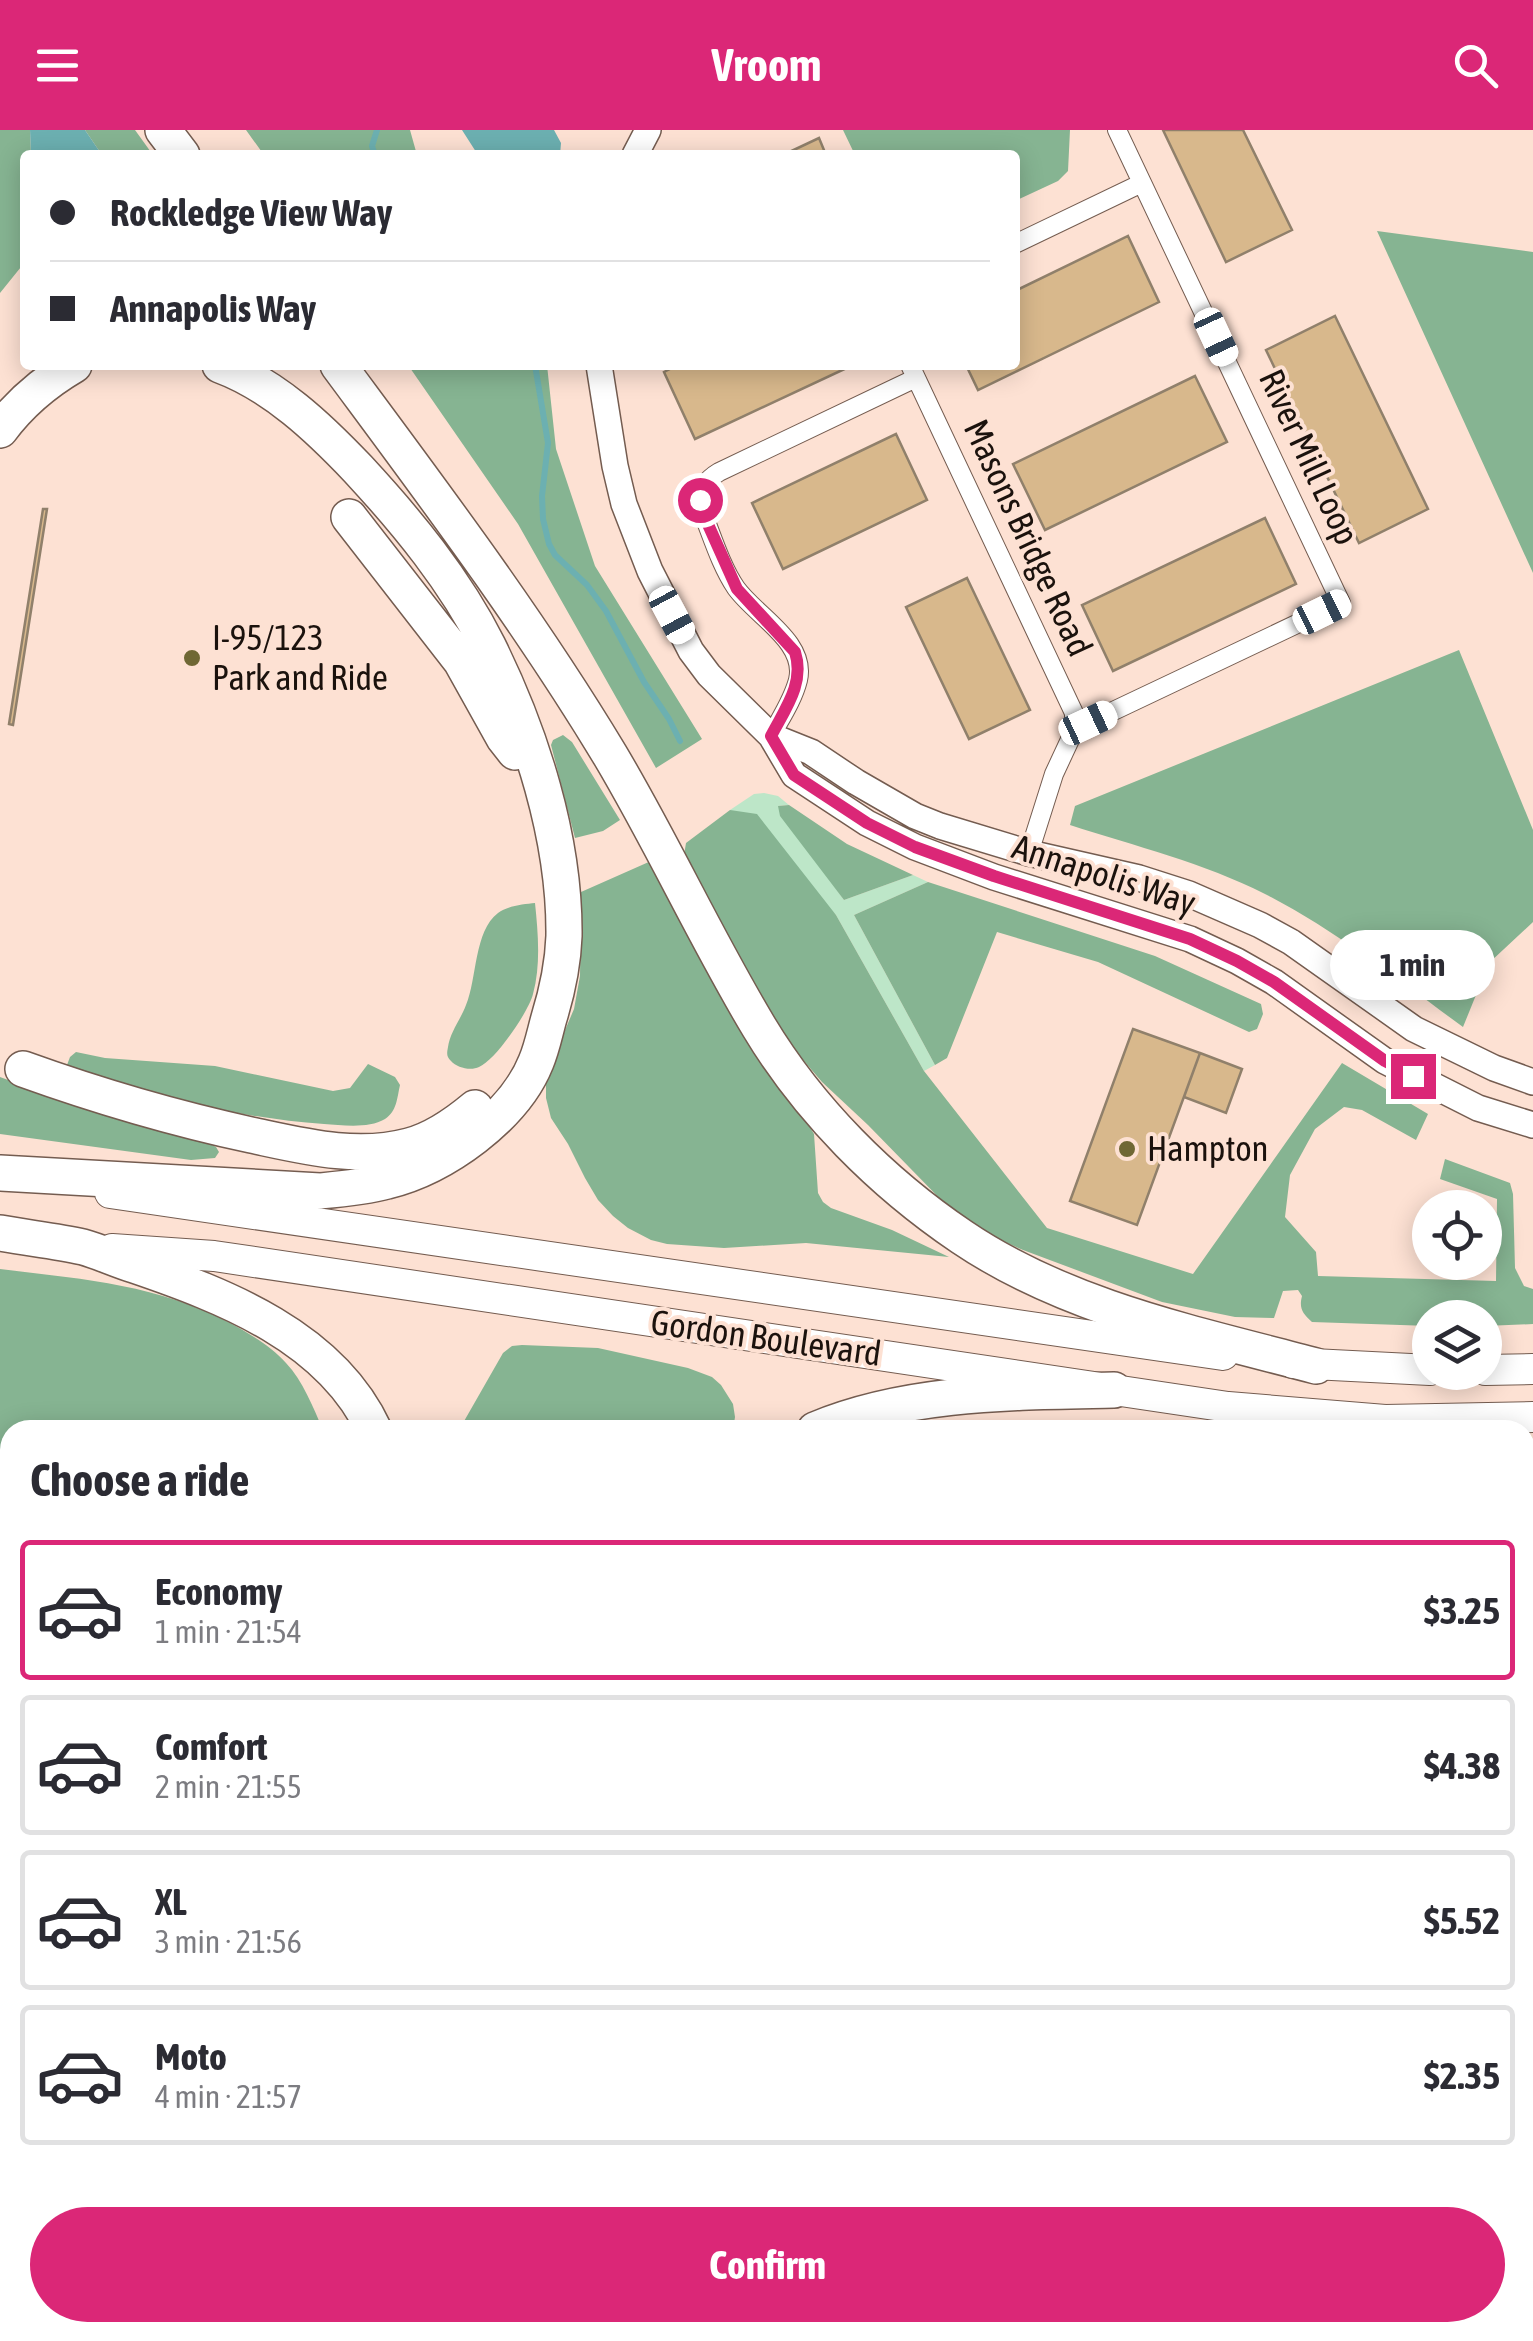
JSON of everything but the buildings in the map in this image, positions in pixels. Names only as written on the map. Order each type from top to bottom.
[{"type":"highway","points":[[0,430],[42,386],[66,370]]},
{"type":"highway","points":[[0,1175],[320,1190],[389,1181],[447,1156],[476,1136],[502,1112],[536,1064],[556,993],[564,937],[561,884],[551,824],[523,729],[487,645],[460,598],[388,501],[290,405],[231,370]]},
{"type":"highway","points":[[342,370],[524,620],[611,756],[760,1028],[792,1077],[830,1122],[879,1172],[924,1210],[965,1240],[1008,1264],[1094,1302],[1316,1366]]},
{"type":"highway","points":[[349,517],[461,662],[504,738],[540,785]]},
{"type":"highway","points":[[23,1069],[170,1116],[298,1145],[360,1153],[411,1146],[449,1128],[474,1110],[496,1084],[556,993]]},
{"type":"highway","name":"Gordon Boulevard","points":[[0,1233],[84,1248]]},
{"type":"highway","points":[[84,1248],[169,1277],[282,1330],[330,1368],[368,1420]]},
{"type":"highway","points":[[845,1420],[893,1407],[955,1398],[1114,1390]]},
{"type":"main road","name":"Gordon Boulevard","points":[[0,1175],[992,1323],[1316,1366],[1412,1369]]},
{"type":"main road","name":"Gordon Boulevard","points":[[84,1248],[214,1256],[1228,1407],[1416,1420],[1533,1417]]},
{"type":"main road","points":[[1502,1369],[1533,1368]]},
{"type":"street","name":"River Mill Loop","points":[[1075,725],[1088,723],[1342,602],[1117,130]]},
{"type":"street","points":[[1020,242],[1142,183]]},
{"type":"street","name":"Annapolis Way","points":[[601,370],[624,504],[650,571],[691,651],[771,736],[794,775],[867,823],[931,853],[1190,939],[1237,961],[1274,982],[1385,1061],[1478,1108],[1533,1125]]},
{"type":"street","points":[[771,736],[796,687],[797,658],[791,646],[730,578],[702,511],[702,489],[719,472],[913,371]]},
{"type":"street","name":"Masons Bridge Road","points":[[913,371],[1072,706],[1075,725]]},
{"type":"street","points":[[1029,853],[1054,774],[1075,725]]},
{"type":"street","name":"Annapolis Way","points":[[771,736],[811,752],[838,772],[940,826],[1029,853],[1139,878],[1189,894],[1260,925],[1291,942],[1414,1030],[1533,1082]]},
{"type":"street","points":[[1478,1108],[1494,1068]]},
{"type":"green space","points":[[0,130],[30,130],[31,150],[20,150],[20,268],[0,293]]},
{"type":"green space","points":[[85,130],[135,130],[149,150],[99,150]]},
{"type":"green space","points":[[246,130],[410,130],[416,150],[260,150]]},
{"type":"green space","points":[[843,130],[1070,130],[1068,171],[1058,181],[1020,199],[1020,150],[853,150]]},
{"type":"green space","points":[[1377,231],[1533,252],[1533,573]]},
{"type":"green space","points":[[411,370],[548,370],[556,449],[595,566],[702,739],[656,768],[518,524]]},
{"type":"green space","points":[[1459,650],[1533,830],[1533,922],[1489,963],[1463,1027],[1342,940],[1265,894],[1194,864],[1070,825],[1075,806]]},
{"type":"green space","points":[[563,735],[572,742],[620,820],[603,831],[575,838],[551,745]]},
{"type":"green space","points":[[754,794],[778,796],[789,805],[778,806],[844,900],[913,875],[928,882],[854,915],[935,1065],[924,1071],[836,915],[730,810]]},
{"type":"green space","points":[[789,805],[847,844],[913,875],[844,900],[780,816],[778,806]]},
{"type":"green space","points":[[730,810],[757,814],[836,915],[924,1071],[1047,1228],[1193,1274],[1342,1063],[1428,1114],[1416,1140],[1362,1110],[1344,1107],[1315,1129],[1290,1175],[1285,1217],[1316,1252],[1318,1276],[1502,1280],[1502,1190],[1471,1190],[1440,1179],[1445,1159],[1510,1183],[1515,1268],[1524,1286],[1533,1289],[1533,1324],[1502,1325],[1502,1300],[1412,1300],[1412,1325],[1312,1322],[1302,1310],[1298,1290],[1283,1291],[1274,1318],[1235,1317],[1162,1302],[980,1231],[950,1209],[792,1047],[761,1001],[684,855],[686,843]]},
{"type":"green space","points":[[651,861],[814,1134],[818,1193],[823,1202],[949,1257],[806,1243],[724,1248],[667,1244],[628,1228],[598,1200],[551,1118],[546,1075],[574,1009],[580,976],[581,892]]},
{"type":"green space","points":[[928,882],[1155,956],[1261,1004],[1263,1014],[1257,1029],[1249,1032],[1098,962],[997,932],[947,1058],[935,1065],[854,915]]},
{"type":"green space","points":[[535,903],[538,960],[530,1002],[510,1035],[486,1063],[472,1069],[457,1065],[448,1058],[448,1047],[470,994],[484,931],[502,911]]},
{"type":"green space","points":[[76,1052],[105,1058],[215,1066],[333,1091],[350,1088],[368,1064],[395,1077],[400,1085],[392,1112],[378,1122],[355,1126],[291,1121],[193,1104],[64,1073]]},
{"type":"green space","points":[[0,1077],[62,1100],[202,1140],[219,1152],[215,1158],[191,1160],[0,1134]]},
{"type":"green space","points":[[0,1269],[147,1291],[230,1323],[286,1363],[303,1386],[318,1420],[0,1420]]},
{"type":"green space","points":[[512,1346],[598,1348],[688,1368],[721,1385],[733,1404],[735,1420],[465,1420],[503,1353]]},
{"type":"water","points":[[30,130],[85,130],[99,150],[31,150]]},
{"type":"water","points":[[462,130],[554,130],[561,143],[560,150],[475,150]]},
{"type":"waterway","points":[[373,150],[377,130]]},
{"type":"waterway","points":[[536,370],[548,443],[542,496],[549,544],[606,611],[680,741]]},
{"type":"place","name":"I-95/123 Park and Ride","points":[[192,658]]},
{"type":"place","name":"Hampton","points":[[1127,1149]]},
{"type":"route","points":[[700,500],[730,578],[795,652],[798,680],[771,736],[794,775],[867,823],[915,847],[1190,939],[1237,961],[1413,1076]]}]
